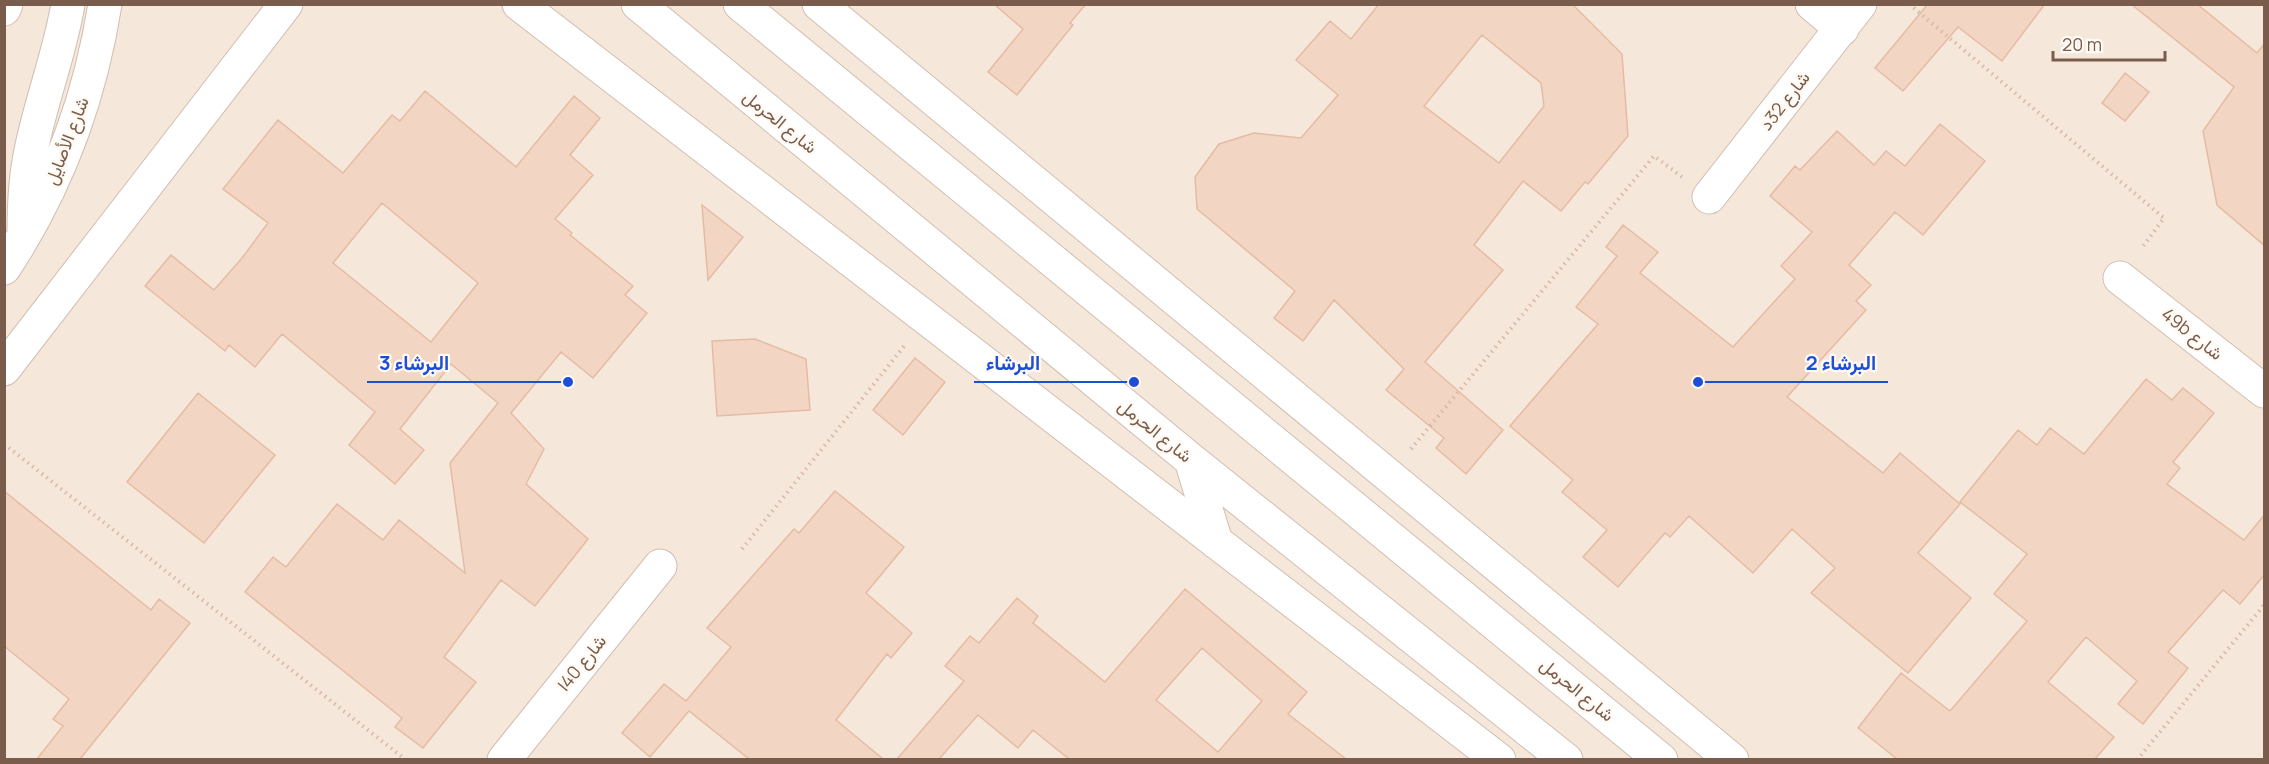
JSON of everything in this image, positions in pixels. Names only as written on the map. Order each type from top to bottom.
[{"type":"street","points":[[4,9],[6,4]]},
{"type":"street","points":[[24,238],[24,200],[28,162],[63,33],[68,4]]},
{"type":"street","name":"شارع الأصايل","points":[[4,268],[24,238],[48,193],[68,147],[85,100],[98,52],[105,4]]},
{"type":"street","points":[[98,52],[124,4]]},
{"type":"street","points":[[4,369],[286,4]]},
{"type":"street","points":[[519,4],[1499,759]]},
{"type":"street","name":"شارع الحرمل","points":[[638,4],[1191,460],[1566,759]]},
{"type":"street","name":"شارع الحرمل","points":[[740,4],[1661,759]]},
{"type":"street","points":[[819,4],[1732,759]]},
{"type":"street","points":[[1812,4],[1851,17]]},
{"type":"street","name":"شارع 32د","points":[[1708,197],[1851,17]]},
{"type":"street","name":"49b شارع","points":[[2120,278],[2265,391]]},
{"type":"street","points":[[1191,460],[1216,542]]},
{"type":"street","name":"شارع 40ا","points":[[504,759],[660,566]]},
{"type":"path","points":[[1909,4],[2164,218],[2120,278]]},
{"type":"path","points":[[1389,475],[1654,156],[1708,197]]},
{"type":"path","points":[[742,549],[927,318]]},
{"type":"path","points":[[4,444],[406,759]]},
{"type":"path","points":[[2137,759],[2265,605]]},
{"type":"shaded area","points":[[4,5],[2264,5],[2264,759],[5,759]]},
{"type":"building","points":[[994,4],[1086,4],[1070,23],[1073,25],[1017,95],[988,72],[1023,29]]},
{"type":"building","points":[[1379,4],[1572,4],[1622,54],[1628,136],[1588,184],[1585,182],[1561,211],[1523,181],[1474,245],[1503,270],[1425,362],[1503,430],[1466,474],[1436,448],[1444,438],[1386,390],[1404,369],[1334,300],[1303,341],[1274,318],[1295,291],[1197,209],[1195,177],[1219,144],[1254,133],[1301,138],[1338,95],[1296,60],[1330,21],[1351,39]],"holes":[[[1482,35],[1541,83],[1544,106],[1499,163],[1424,106]]]},
{"type":"building","points":[[1928,4],[2045,4],[2002,61],[1958,27],[1903,91],[1875,68]]},
{"type":"building","points":[[2131,4],[2197,4],[2257,53],[2265,43],[2265,246],[2217,205],[2203,131],[2234,87]]},
{"type":"building","points":[[2125,73],[2149,92],[2125,121],[2102,103]]},
{"type":"building","points":[[425,91],[516,167],[574,96],[600,118],[570,155],[593,175],[555,219],[572,233],[570,235],[633,286],[625,295],[647,313],[593,378],[561,352],[511,413],[544,449],[526,484],[588,539],[535,606],[501,580],[444,657],[476,682],[423,748],[395,727],[402,718],[245,592],[273,557],[286,567],[337,504],[383,540],[399,520],[465,573],[450,463],[498,403],[451,364],[400,429],[424,450],[395,484],[349,445],[375,412],[282,334],[255,367],[229,345],[225,351],[145,286],[171,255],[214,290],[242,258],[268,223],[223,189],[278,120],[343,173],[392,115],[400,121]],"holes":[[[382,203],[478,283],[431,342],[333,263]]]},
{"type":"building","points":[[1940,124],[1985,161],[1923,235],[1895,212],[1849,265],[1871,285],[1856,301],[1866,310],[1787,397],[1883,473],[1900,453],[1960,504],[1918,553],[1971,598],[1908,673],[1811,593],[1835,568],[1792,529],[1753,573],[1689,516],[1670,537],[1665,533],[1618,587],[1583,557],[1607,530],[1562,492],[1573,480],[1510,426],[1598,324],[1576,307],[1617,256],[1606,247],[1623,225],[1658,252],[1640,273],[1733,347],[1795,279],[1781,266],[1812,232],[1770,196],[1795,166],[1800,170],[1837,131],[1874,165],[1886,151],[1905,166]]},
{"type":"building","points":[[702,205],[743,237],[708,280]]},
{"type":"building","points":[[755,339],[806,359],[810,410],[717,416],[712,341]]},
{"type":"building","points":[[915,358],[945,382],[903,435],[873,410]]},
{"type":"building","points":[[2146,379],[2172,400],[2183,388],[2214,413],[2173,462],[2180,468],[2167,484],[2244,540],[2265,514],[2265,574],[2240,604],[2223,590],[2168,652],[2188,668],[2143,724],[2118,704],[2137,681],[2086,637],[2048,682],[2114,737],[2095,759],[1897,759],[1858,728],[1901,673],[1950,711],[2027,621],[1994,594],[2027,554],[1960,502],[2018,430],[2037,445],[2050,428],[2084,454]]},
{"type":"building","points":[[198,393],[275,455],[204,543],[127,482]]},
{"type":"building","points":[[4,491],[151,610],[159,599],[190,623],[80,759],[37,759],[63,726],[53,719],[69,699],[4,646]]},
{"type":"building","points":[[835,491],[904,547],[866,593],[912,633],[891,658],[887,654],[836,720],[883,759],[749,759],[689,711],[650,757],[622,733],[664,684],[686,701],[731,647],[707,628],[794,529],[799,533]]},
{"type":"building","points":[[1185,589],[1307,692],[1288,714],[1346,759],[1069,759],[1033,730],[1018,748],[978,715],[939,759],[897,759],[964,681],[945,666],[970,636],[979,643],[1017,598],[1038,616],[1033,623],[1105,682]],"holes":[[[1202,648],[1262,701],[1218,752],[1156,700]]]},
{"type":"place","name":"البرشاء 3","points":[[568,382]]},
{"type":"place","name":"البرشاء","points":[[1134,382]]},
{"type":"place","name":"البرشاء 2","points":[[1698,382]]}]
